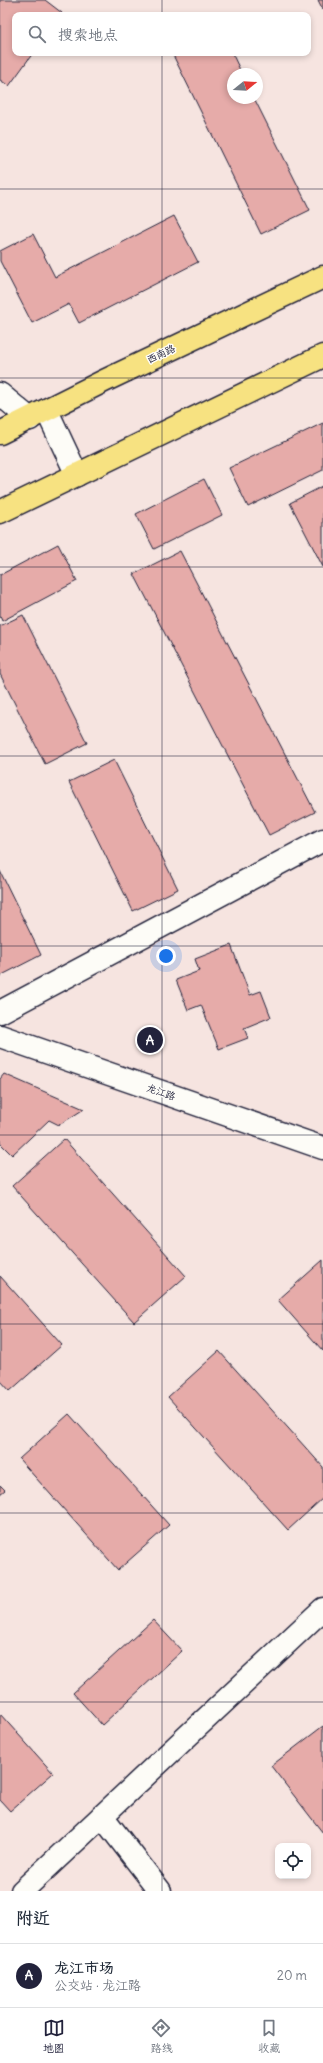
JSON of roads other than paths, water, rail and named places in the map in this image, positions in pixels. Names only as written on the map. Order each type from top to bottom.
[{"type":"main road","name":"西南路","points":[[0,433],[104,381],[323,277]]},
{"type":"main road","points":[[0,512],[323,356]]},
{"type":"street","points":[[0,394],[38,415],[77,475]]},
{"type":"street","points":[[0,1012],[323,840]]},
{"type":"street","name":"龙江路","points":[[0,1036],[323,1148]]},
{"type":"street","points":[[22,1891],[323,1609]]},
{"type":"street","points":[[102,1816],[160,1891]]},
{"type":"place","name":"龙江市场","points":[[150,1040]]}]
